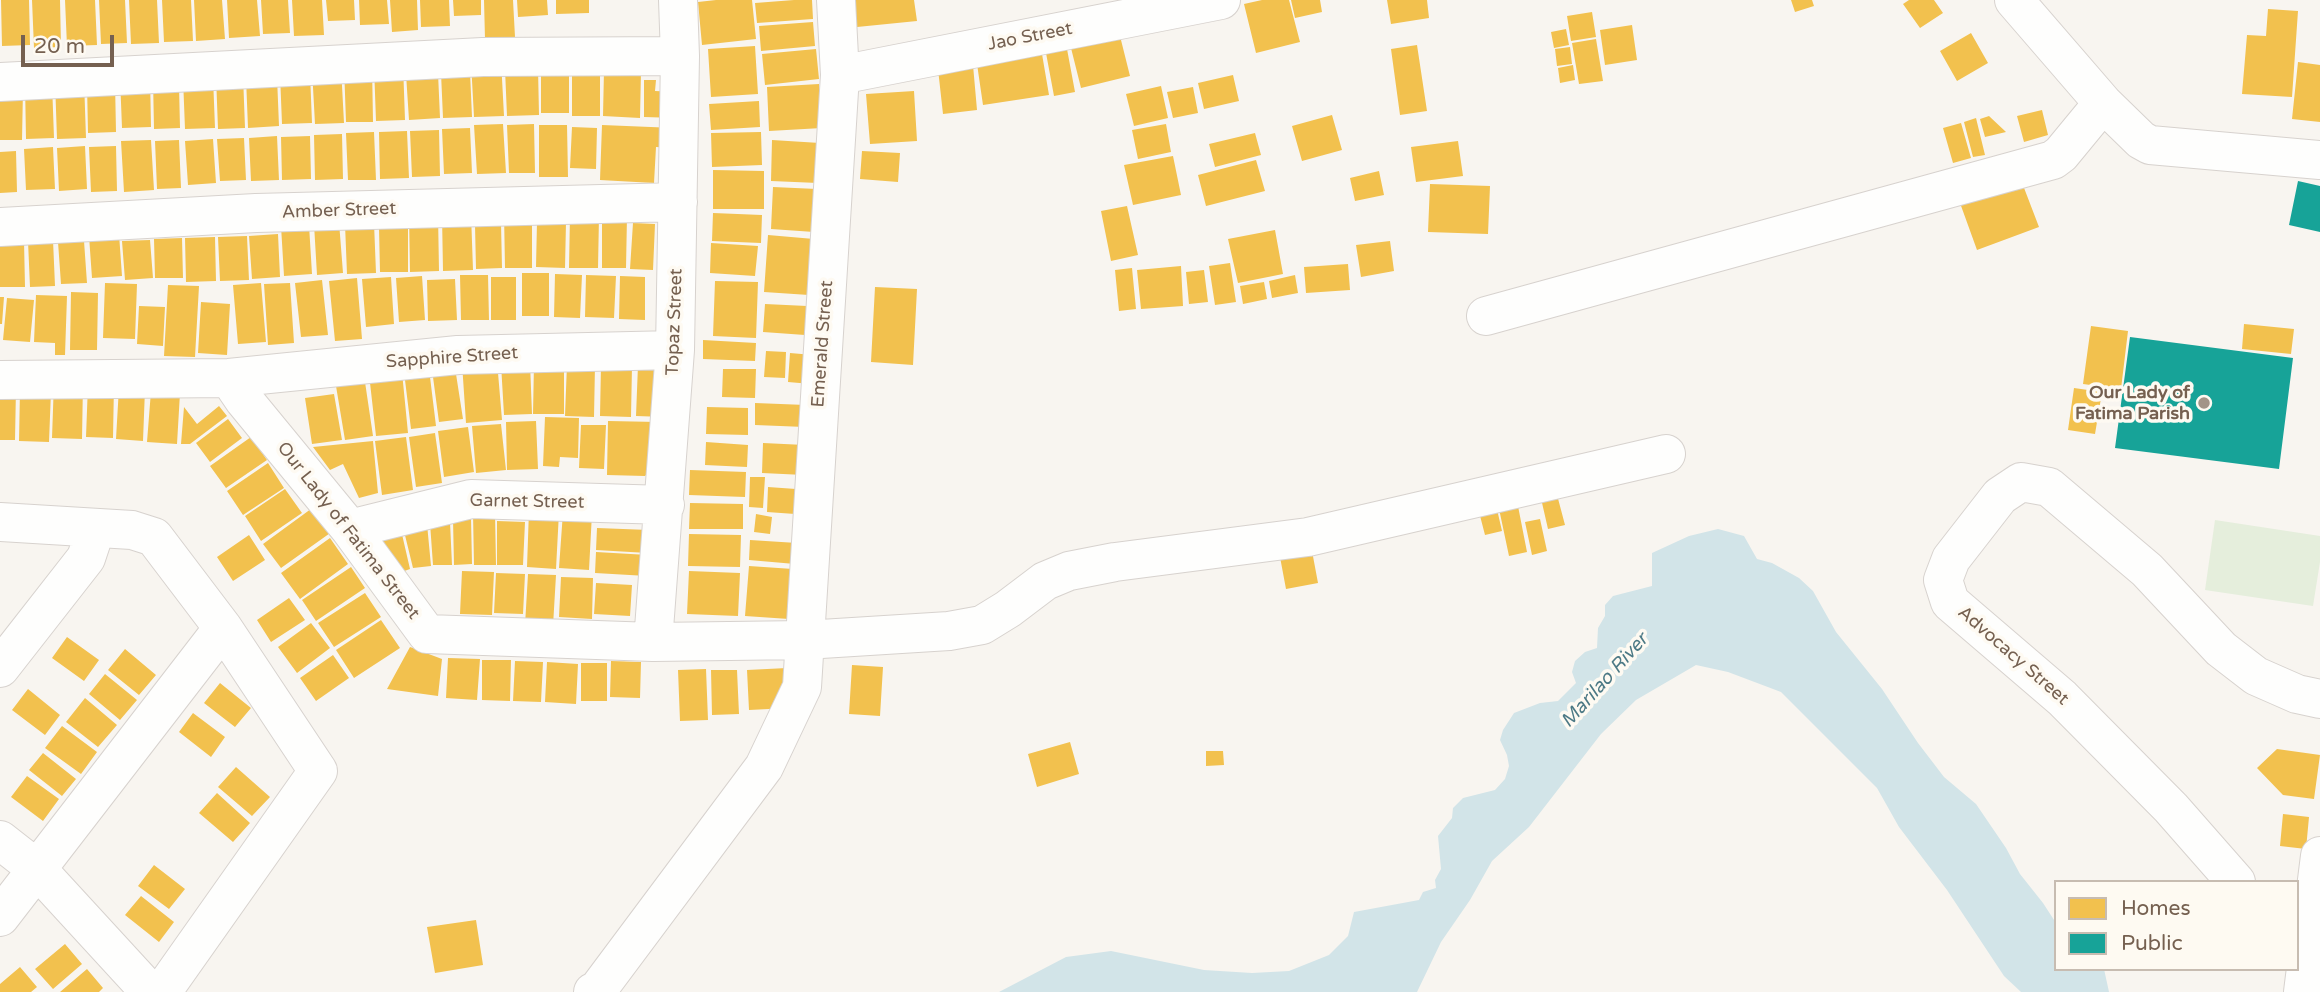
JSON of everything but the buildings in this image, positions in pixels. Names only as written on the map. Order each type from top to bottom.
[{"type":"street","name":"Topaz Street","points":[[653,642],[675,350],[680,56],[678,0]]},
{"type":"street","name":"Emerald Street","points":[[593,992],[764,767],[802,687],[840,75],[835,0]]},
{"type":"street","name":"Jao Street","points":[[840,75],[1221,0]]},
{"type":"street","points":[[2017,0],[2103,103],[2141,140],[2150,145],[2320,160]]},
{"type":"street","points":[[0,82],[469,57],[680,56]]},
{"type":"street","points":[[1486,316],[2053,160],[2103,103]]},
{"type":"street","name":"Amber Street","points":[[0,227],[256,213],[678,202]]},
{"type":"street","name":"Sapphire Street","points":[[229,378],[458,355],[675,350]]},
{"type":"street","points":[[0,380],[229,378]]},
{"type":"street","name":"Our Lady of Fatima Street","points":[[229,378],[350,529],[427,634],[653,642],[805,640],[949,631],[982,625],[1045,580],[1069,571],[1115,562],[1308,537],[1666,454]]},
{"type":"street","name":"Advocacy Street","points":[[2234,880],[2171,808],[2062,698],[1950,601],[1943,580],[1951,559],[2000,496],[2021,482],[2049,486],[2147,570],[2221,649],[2247,670],[2297,694],[2320,699]]},
{"type":"street","name":"Garnet Street","points":[[350,529],[471,499],[665,505]]},
{"type":"street","points":[[0,522],[132,530],[154,537],[223,628],[318,771],[162,992]]},
{"type":"street","points":[[0,668],[86,558],[96,528]]},
{"type":"street","points":[[0,917],[223,628]]},
{"type":"street","points":[[0,840],[37,869],[150,992]]},
{"type":"street","points":[[2303,992],[2320,856]]},
{"type":"green space","points":[[2215,520],[2320,536],[2320,562],[2313,606],[2205,590]]},
{"type":"water","name":"Marilao River","points":[[1718,529],[1744,536],[1757,559],[1772,563],[1799,578],[1813,591],[1836,632],[1882,689],[1944,777],[1976,804],[2020,874],[2054,920],[2054,971],[2104,971],[2109,992],[2021,992],[2004,976],[1947,890],[1899,827],[1877,788],[1781,692],[1728,672],[1696,665],[1636,700],[1601,734],[1529,827],[1492,861],[1470,900],[1441,942],[1417,992],[999,992],[1066,957],[1111,951],[1204,970],[1252,973],[1289,971],[1329,955],[1348,936],[1354,912],[1419,900],[1423,892],[1436,888],[1435,880],[1441,869],[1438,836],[1452,818],[1453,808],[1463,798],[1495,790],[1505,779],[1509,766],[1500,740],[1514,713],[1540,703],[1558,701],[1576,683],[1572,672],[1575,661],[1585,652],[1597,648],[1598,628],[1605,616],[1605,605],[1613,596],[1652,586],[1652,553],[1689,536]]},
{"type":"place","name":"Our Lady of Fatima Parish","points":[[2204,403]]}]
